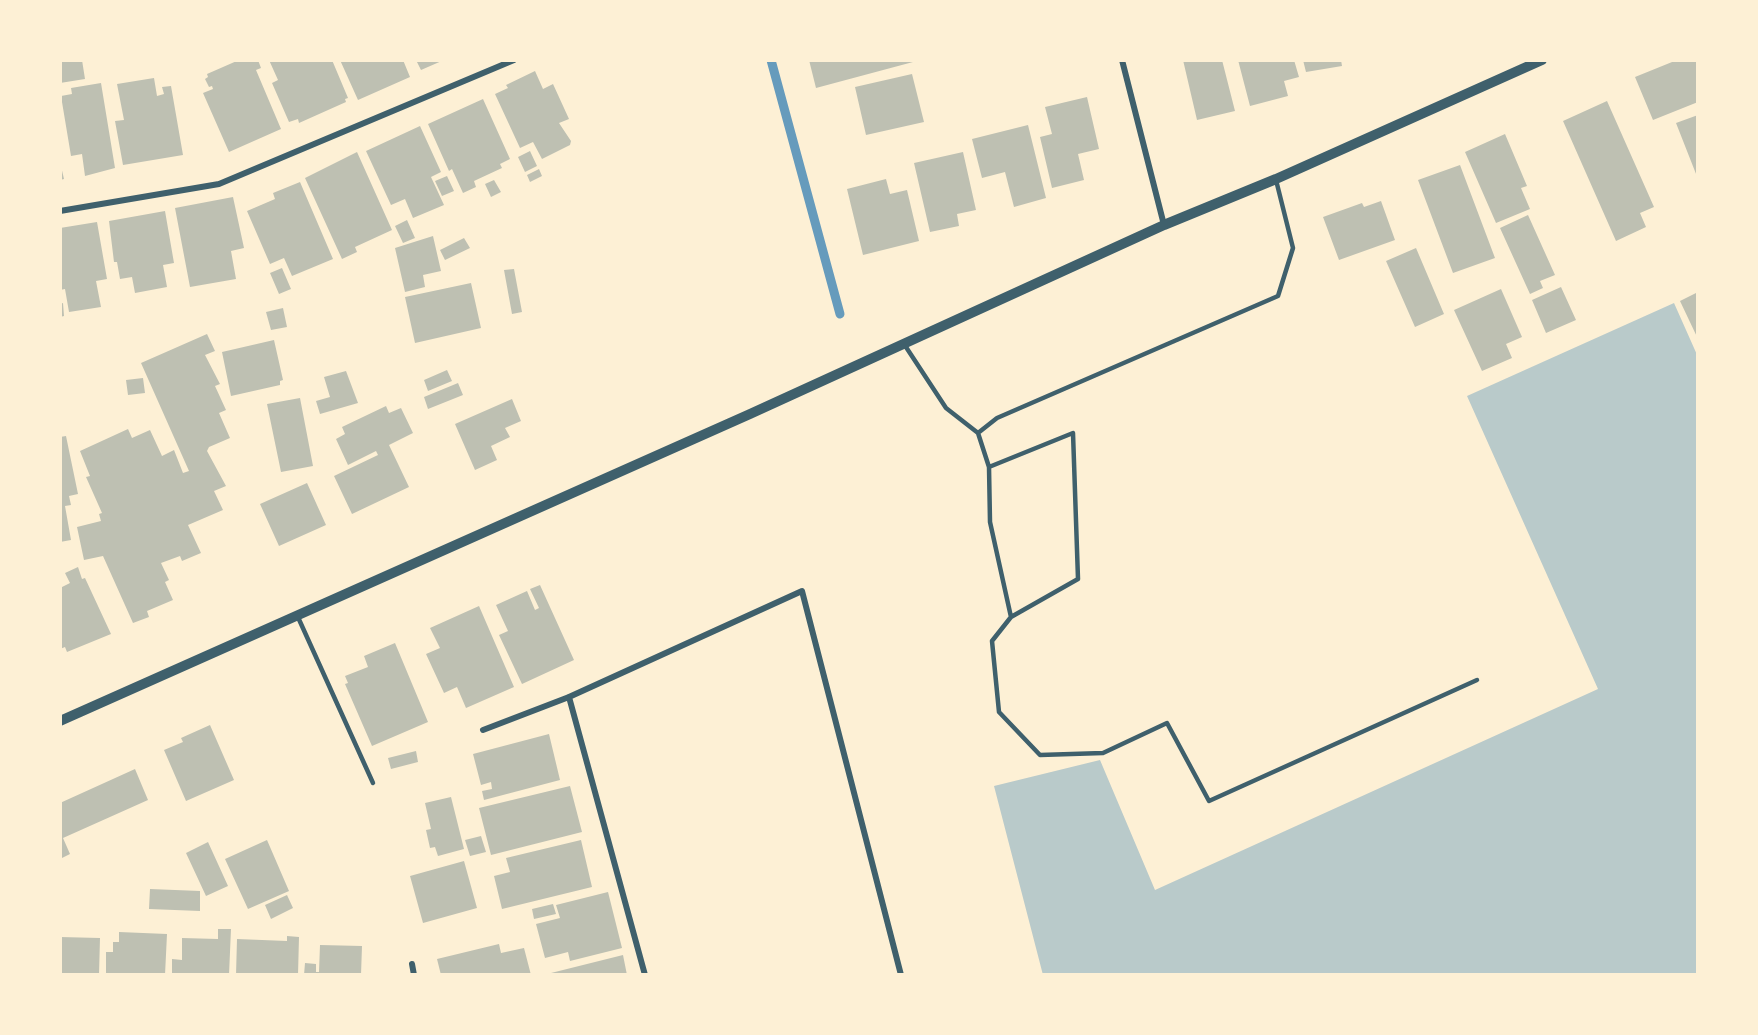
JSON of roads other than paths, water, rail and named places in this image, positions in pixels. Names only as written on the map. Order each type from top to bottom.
[{"type":"street","points":[[60,211],[219,184],[514,60]]},
{"type":"street","points":[[1122,60],[1164,225]]},
{"type":"street","points":[[60,721],[904,344],[1164,225],[1542,60]]},
{"type":"street","points":[[483,730],[569,697],[802,591],[901,975]]},
{"type":"street","points":[[569,697],[645,975]]},
{"type":"street","points":[[412,964],[414,975]]},
{"type":"lane","points":[[978,433],[997,418],[1278,296],[1293,248],[1276,178]]},
{"type":"lane","points":[[904,344],[946,408],[978,433],[989,467],[990,522],[1011,617]]},
{"type":"lane","points":[[989,467],[1073,433],[1078,579],[1011,617],[992,641],[999,712],[1040,754],[1103,753],[1167,723],[1209,801],[1477,680]]},
{"type":"lane","points":[[297,615],[373,783]]},
{"type":"waterway","points":[[771,60],[840,314]]}]
